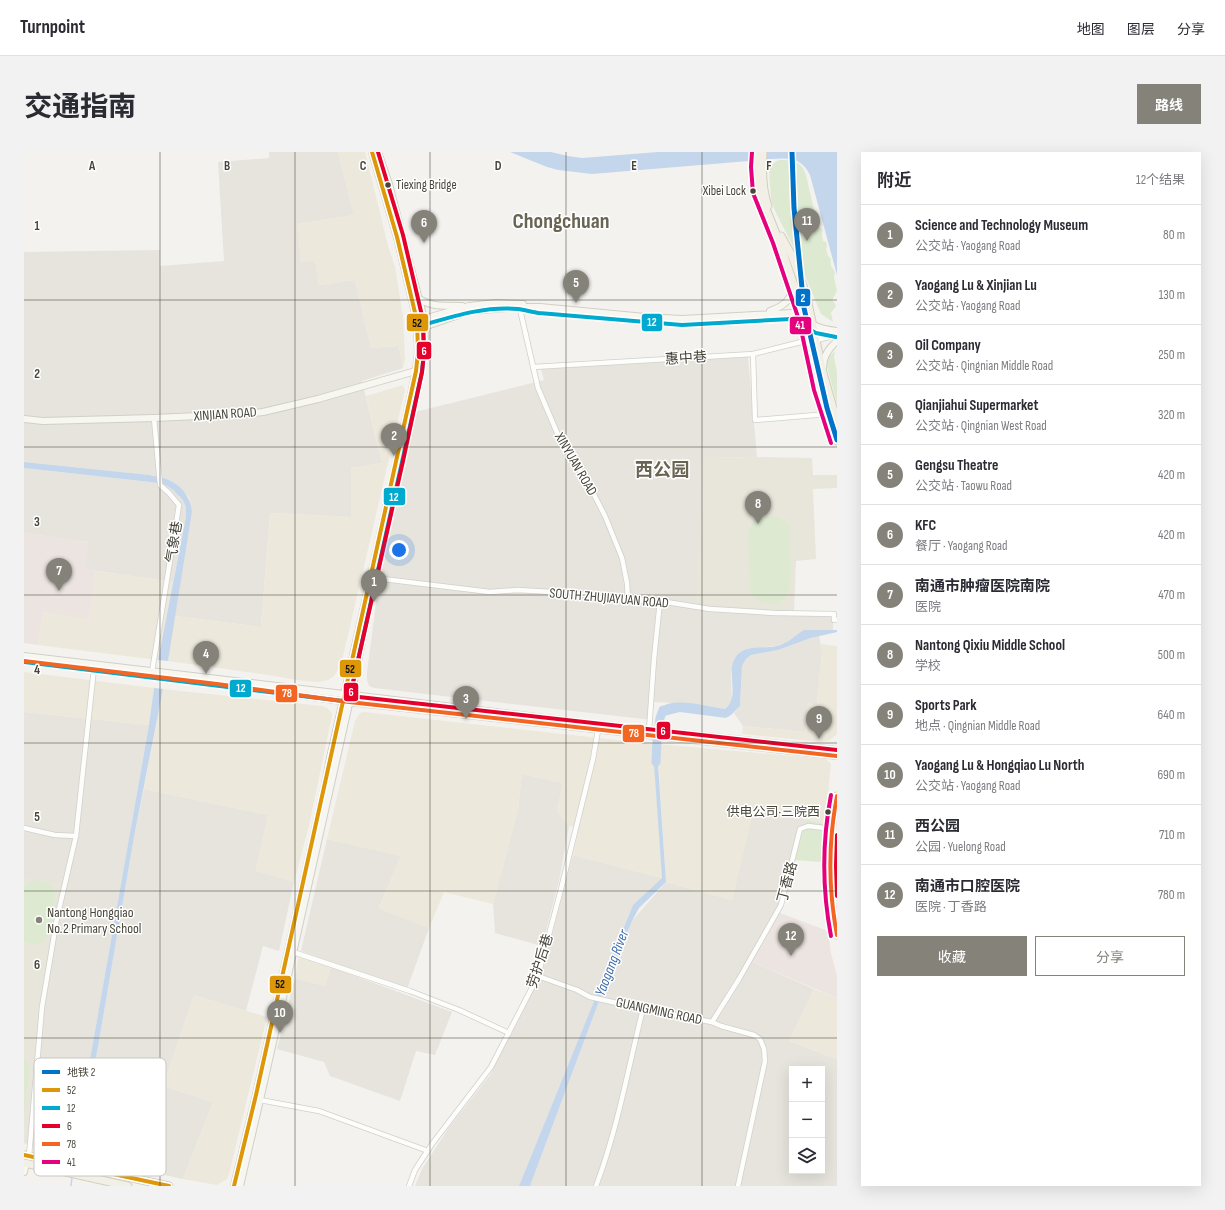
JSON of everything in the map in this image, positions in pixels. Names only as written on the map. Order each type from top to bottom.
[{"type":"main road","points":[[348,695],[366,599],[425,340],[397,236],[372,152]]},
{"type":"main road","points":[[378,152],[398,218],[417,298],[420,320]]},
{"type":"main road","points":[[758,152],[766,200],[806,294],[813,324],[813,341],[820,389],[837,441]]},
{"type":"main road","points":[[763,152],[760,167],[759,191],[791,275],[813,341],[837,422]]},
{"type":"main road","points":[[756,314],[781,307],[787,303],[791,297],[793,285],[791,275]]},
{"type":"main road","points":[[417,298],[426,304],[436,305],[519,305],[682,319],[792,313],[801,315],[813,324],[825,329],[837,331]]},
{"type":"main road","points":[[422,328],[470,311],[519,305]]},
{"type":"main road","points":[[420,320],[469,306]]},
{"type":"main road","points":[[823,373],[823,362],[830,349],[837,341]]},
{"type":"main road","points":[[234,1186],[269,1038],[325,785],[348,695],[375,578],[418,370]]},
{"type":"main road","name":"XINJIAN ROAD","points":[[24,419],[43,421],[154,418],[264,412],[318,399],[418,370]]},
{"type":"main road","points":[[24,656],[346,702],[598,730],[837,750]]},
{"type":"main road","points":[[24,661],[152,672],[837,756]]},
{"type":"main road","points":[[240,1186],[293,952],[346,702]]},
{"type":"main road","points":[[837,796],[830,846],[831,898],[837,935]]},
{"type":"main road","points":[[24,1172],[25,1163]]},
{"type":"main road","points":[[94,1176],[128,1186]]},
{"type":"main road","points":[[109,1176],[169,1186]]},
{"type":"street","name":"XINYUAN ROAD","points":[[519,305],[538,388],[564,449],[585,476],[605,516],[622,558],[627,583],[628,600]]},
{"type":"street","name":"惠中巷","points":[[533,367],[753,354],[837,335]]},
{"type":"street","points":[[753,354],[755,420],[828,414]]},
{"type":"street","name":"气象巷","points":[[152,672],[179,505],[160,485],[154,418]]},
{"type":"street","name":"SOUTH ZHUJIAYUAN ROAD","points":[[375,578],[490,592],[518,590],[569,593],[660,602],[710,609],[775,613],[834,614],[834,620],[837,620]]},
{"type":"street","points":[[648,733],[660,602]]},
{"type":"street","points":[[37,1058],[42,1007],[57,918],[76,836],[94,667]]},
{"type":"street","name":"劳护后巷","points":[[409,1186],[415,1170],[428,1151],[491,1067],[538,976],[573,842],[598,730]]},
{"type":"street","name":"丁香路","points":[[712,1022],[739,979],[781,906],[800,830],[808,826],[832,829]]},
{"type":"street","points":[[24,828],[55,835],[76,836]]},
{"type":"street","points":[[293,952],[410,991],[459,1010],[508,1033]]},
{"type":"street","name":"GUANGMING ROAD","points":[[538,976],[577,990],[590,997],[712,1022],[754,1035],[760,1039],[764,1049],[765,1061],[738,1186]]},
{"type":"street","points":[[596,1186],[613,1136],[628,1078],[634,1043],[643,1009]]},
{"type":"street","points":[[27,1156],[34,1086]]},
{"type":"street","points":[[260,1100],[319,1111],[428,1151]]},
{"type":"shaded area","points":[[269,152],[338,152],[354,215],[298,224],[301,262],[315,260],[319,285],[355,280],[371,348],[399,346],[403,368],[362,381],[382,463],[351,468],[351,517],[270,513],[261,627],[175,616],[192,512],[189,497],[168,479],[150,475],[24,462],[24,252],[160,250],[160,266],[224,261],[218,162],[269,158]]},
{"type":"shaded area","points":[[338,152],[365,152],[388,246],[395,267],[403,317],[405,359],[403,368],[399,346],[371,348],[355,280],[319,285],[315,261],[301,262],[298,224],[354,215]]},
{"type":"shaded area","points":[[748,357],[757,457],[704,458],[794,611],[833,614],[833,630],[804,630],[785,643],[777,646],[749,648],[740,652],[734,659],[731,674],[732,702],[725,709],[696,704],[654,702],[652,720],[374,688],[369,686],[367,672],[380,573],[415,412],[544,380],[541,369]]},
{"type":"shaded area","points":[[403,385],[405,390],[341,665],[334,676],[328,680],[318,682],[168,661],[175,616],[261,627],[270,513],[351,517],[351,468],[382,463],[366,396]]},
{"type":"shaded area","points":[[704,458],[812,458],[813,475],[837,475],[837,488],[813,489],[816,559],[796,561],[794,611],[696,603]]},
{"type":"shaded area","points":[[24,468],[164,484],[173,490],[182,499],[186,507],[186,517],[173,582],[84,569],[88,542],[24,533]]},
{"type":"shaded area","points":[[24,533],[88,542],[85,569],[96,571],[89,619],[43,612],[38,645],[24,643]]},
{"type":"shaded area","points":[[96,571],[173,582],[158,660],[38,645],[43,612],[89,618]]},
{"type":"shaded area","points":[[819,636],[822,651],[817,704],[808,704],[805,732],[743,726],[734,713],[740,706],[742,666],[746,659],[751,655],[778,650]]},
{"type":"shaded area","points":[[821,644],[837,646],[837,734],[828,741],[821,742],[742,734],[743,726],[805,732],[808,703],[817,704],[822,651]]},
{"type":"shaded area","points":[[24,672],[154,688],[149,725],[24,712]]},
{"type":"shaded area","points":[[163,689],[322,706],[331,712],[332,715],[309,826],[294,882],[255,871],[268,815],[144,789]]},
{"type":"shaded area","points":[[24,712],[149,725],[90,1058],[34,1058],[34,1146],[24,1143]]},
{"type":"shaded area","points":[[364,712],[653,744],[662,878],[573,855],[579,828],[569,826],[557,811],[563,783],[522,774],[518,809],[493,904],[444,892],[429,928],[379,909],[401,856],[327,839],[355,721],[360,713]]},
{"type":"shaded area","points":[[657,744],[826,759],[831,764],[825,824],[755,805],[732,900],[666,882]]},
{"type":"shaded area","points":[[522,774],[563,783],[557,811],[569,826],[559,881],[542,946],[495,933],[493,904],[518,809]]},
{"type":"shaded area","points":[[144,789],[268,815],[256,870],[294,882],[279,951],[263,946],[246,1011],[194,995],[166,1077],[166,1058],[96,1058],[134,837]]},
{"type":"shaded area","points":[[754,805],[805,819],[783,898],[748,960],[814,989],[789,1041],[837,1059],[837,1186],[530,1186],[608,977],[632,921],[666,882],[732,900]]},
{"type":"shaded area","points":[[327,839],[401,856],[379,908],[429,928],[407,989],[301,951]]},
{"type":"shaded area","points":[[573,855],[662,878],[633,905],[519,1186],[415,1186],[422,1169],[450,1126],[490,1075],[542,974]]},
{"type":"shaded area","name":"Nantong Hongqiao No.2 Primary School","points":[[24,878],[62,884],[47,956],[39,1006],[27,1144],[24,1143]]},
{"type":"shaded area","points":[[775,911],[828,931],[831,953],[837,976],[837,998],[748,960]]},
{"type":"shaded area","points":[[299,956],[331,967],[325,986],[295,978]]},
{"type":"shaded area","points":[[331,967],[452,1012],[435,1055],[416,1051],[400,1101],[330,1076],[324,1062],[277,1049],[295,978],[325,986]]},
{"type":"shaded area","points":[[814,989],[837,998],[837,1059],[789,1041]]},
{"type":"shaded area","points":[[194,995],[267,1017],[229,1174],[227,1179],[217,1185],[183,1179],[213,1102],[166,1087],[166,1077]]},
{"type":"shaded area","points":[[166,1087],[213,1102],[183,1179],[166,1175]]},
{"type":"green space","points":[[779,160],[787,160],[798,163],[802,166],[806,175],[815,213],[818,217],[819,227],[823,230],[823,241],[826,242],[828,256],[831,259],[831,266],[835,273],[834,277],[837,291],[832,300],[836,306],[831,313],[833,322],[821,314],[792,244],[771,200],[769,169],[774,162]]},
{"type":"green space","points":[[835,351],[834,357],[837,372],[837,404],[826,363],[827,358]]},
{"type":"green space","points":[[767,515],[780,518],[790,526],[791,584],[786,597],[778,605],[763,603],[754,597],[750,588],[748,534],[752,524],[756,520]]},
{"type":"green space","points":[[805,819],[825,824],[822,862],[794,860]]},
{"type":"green space","points":[[33,880],[49,883],[56,893],[53,916],[48,936],[46,939],[37,944],[30,944],[24,941],[24,886]]},
{"type":"green space","points":[[24,1059],[30,1067],[24,1117]]},
{"type":"water","points":[[510,152],[551,152],[582,158],[658,152],[837,152],[837,275],[810,175],[803,165],[794,160],[772,159],[592,174],[558,170]]},
{"type":"water","points":[[24,462],[150,475],[165,478],[182,489],[188,497],[192,512],[168,661],[158,660],[186,517],[186,507],[182,499],[164,484],[24,468]]},
{"type":"water","points":[[804,630],[837,630],[837,632],[811,638],[778,650],[751,655],[746,659],[742,666],[740,706],[731,715],[726,718],[680,712],[664,716],[661,720],[656,720],[661,708],[673,703],[692,703],[725,709],[730,704],[732,697],[732,667],[738,654],[746,649],[781,645]]},
{"type":"water","points":[[154,688],[163,689],[134,837],[96,1058],[90,1058],[149,725]]},
{"type":"water","points":[[653,750],[657,750],[666,882],[639,908],[632,921],[608,977],[530,1186],[519,1186],[633,905],[662,878]]},
{"type":"waterway","name":"Yaogang River","points":[[659,727],[663,710]]},
{"type":"waterway","name":"Yaogang River","points":[[656,762],[657,741]]},
{"type":"waterway","points":[[71,1186],[72,1177]]},
{"type":"metro line","name":"2","points":[[792,152],[794,208],[804,308],[827,408],[837,440]]},
{"type":"transit line","name":"52","points":[[234,1186],[256,1095],[416,371],[418,352],[417,321],[397,237],[372,152]]},
{"type":"transit line","name":"6","points":[[378,152],[403,235],[423,320],[424,353],[422,372],[403,461],[350,696],[837,750]]},
{"type":"transit line","name":"41","points":[[752,152],[751,167],[753,193],[773,243],[799,320],[814,390],[831,443]]},
{"type":"transit line","name":"12","points":[[24,662],[343,701],[348,700],[422,372],[424,352],[423,325],[470,312],[506,308],[539,313],[682,325],[791,319],[816,333],[836,337]]},
{"type":"transit line","name":"78","points":[[24,661],[217,684],[349,702],[837,756]]},
{"type":"transit line","name":"41","points":[[831,795],[826,830],[824,866],[826,901],[831,936]]},
{"type":"transit line","name":"78","points":[[837,796],[832,831],[830,866],[832,900],[837,935]]},
{"type":"transit line","name":"6","points":[[837,835],[837,896]]},
{"type":"transit line","name":"52","points":[[24,1155],[34,1157]]},
{"type":"transit line","name":"52","points":[[122,1176],[169,1186]]},
{"type":"place","name":"Tiexing Bridge","points":[[388,185]]},
{"type":"place","name":"Xibei Lock","points":[[753,191]]},
{"type":"place","name":"西公园","points":[[807,241]]},
{"type":"place","name":"KFC","points":[[424,243]]},
{"type":"place","name":"Gengsu Theatre","points":[[576,303]]},
{"type":"place","name":"Yaogang Lu & Xinjian Lu","points":[[394,456]]},
{"type":"place","name":"Nantong Qixiu Middle School","points":[[758,524]]},
{"type":"place","name":"南通市肿瘤医院南院","points":[[59,591]]},
{"type":"place","name":"Science and Technology Museum","points":[[374,602]]},
{"type":"place","name":"Qianjiahui Supermarket","points":[[206,674]]},
{"type":"place","name":"Oil Company","points":[[466,719]]},
{"type":"place","name":"Sports Park","points":[[819,739]]},
{"type":"place","name":"供电公司·三院西","points":[[828,812]]},
{"type":"place","name":"Nantong Hongqiao No.2 Primary School","points":[[39,920]]},
{"type":"place","name":"南通市口腔医院","points":[[791,956]]},
{"type":"place","name":"Yaogang Lu & Hongqiao Lu North","points":[[280,1033]]},
{"type":"district","name":"Chongchuan","points":[[561,221]]},
{"type":"district","name":"西公园","points":[[662,470]]}]
